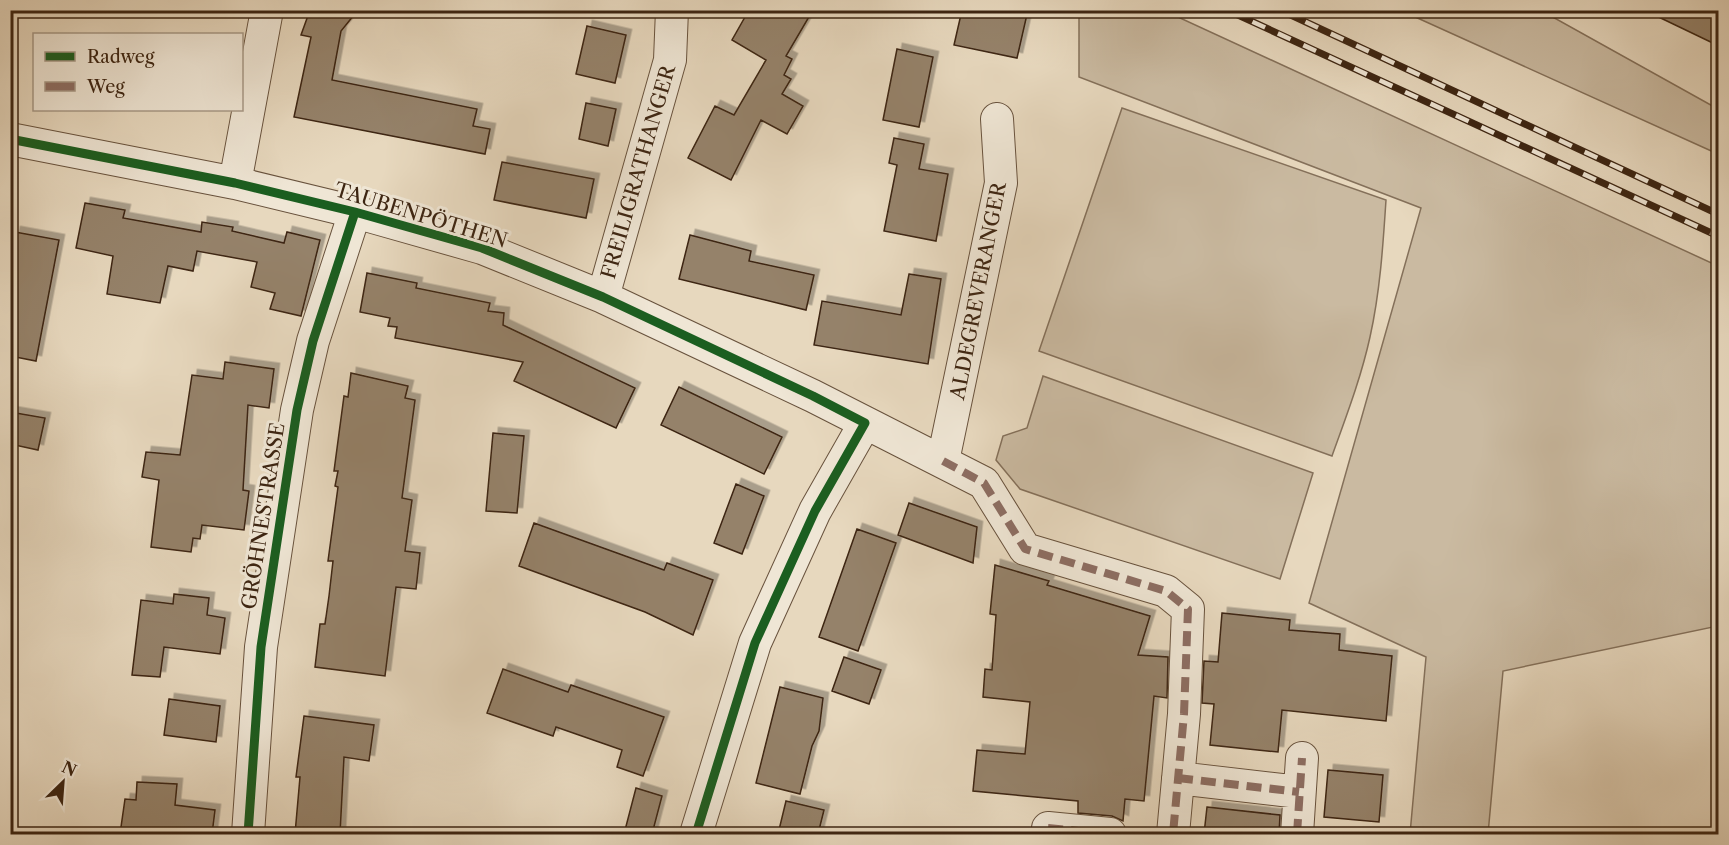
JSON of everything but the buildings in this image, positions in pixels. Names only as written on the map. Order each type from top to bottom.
[{"type":"street","points":[[235,183],[267,10]]},
{"type":"street","name":"FREILIGRATHANGER","points":[[603,297],[670,60],[672,10]]},
{"type":"street","name":"ALDEGREVERANGER","points":[[943,462],[1001,183],[997,119]]},
{"type":"street","name":"TAUBENPÖTHEN","points":[[12,143],[235,183],[355,212],[482,248],[603,297],[813,396],[984,483],[1025,549],[1166,591],[1188,609],[1184,714],[1173,834]]},
{"type":"street","name":"GRÖHNESTRASSE","points":[[248,834],[261,647],[297,410],[313,341],[355,212]]},
{"type":"street","points":[[696,834],[755,643],[815,511],[865,423]]},
{"type":"street","points":[[1297,834],[1302,758]]},
{"type":"street","points":[[1178,778],[1299,792]]},
{"type":"street","points":[[1048,828],[1110,834]]},
{"type":"shaded area","points":[[1079,11],[1165,11],[1718,266],[1718,626],[1503,671],[1488,834],[1410,834],[1426,657],[1309,603],[1421,208],[1079,77]]},
{"type":"shaded area","points":[[1402,11],[1542,11],[1718,109],[1718,154]]},
{"type":"shaded area","points":[[1122,108],[1386,200],[1379,286],[1370,337],[1358,382],[1332,456],[1039,351]]},
{"type":"shaded area","points":[[1043,376],[1313,473],[1280,579],[1020,489],[996,460],[1003,436],[1027,428]]},
{"type":"railway","points":[[1227,10],[1718,236]]},
{"type":"railway","points":[[1280,10],[1718,214]]},
{"type":"marked path","points":[[943,461],[984,483],[1025,549],[1166,591],[1188,609],[1184,714],[1173,834]]},
{"type":"marked path","points":[[1297,834],[1302,758]]},
{"type":"marked path","points":[[1178,778],[1299,792]]},
{"type":"marked path","points":[[1048,828],[1110,834]]},
{"type":"cycle path","points":[[10,139],[235,183],[355,212],[482,248],[603,297],[865,423],[815,511],[755,643],[696,834]]},
{"type":"cycle path","points":[[248,834],[261,647],[297,410],[313,341],[355,212]]}]
